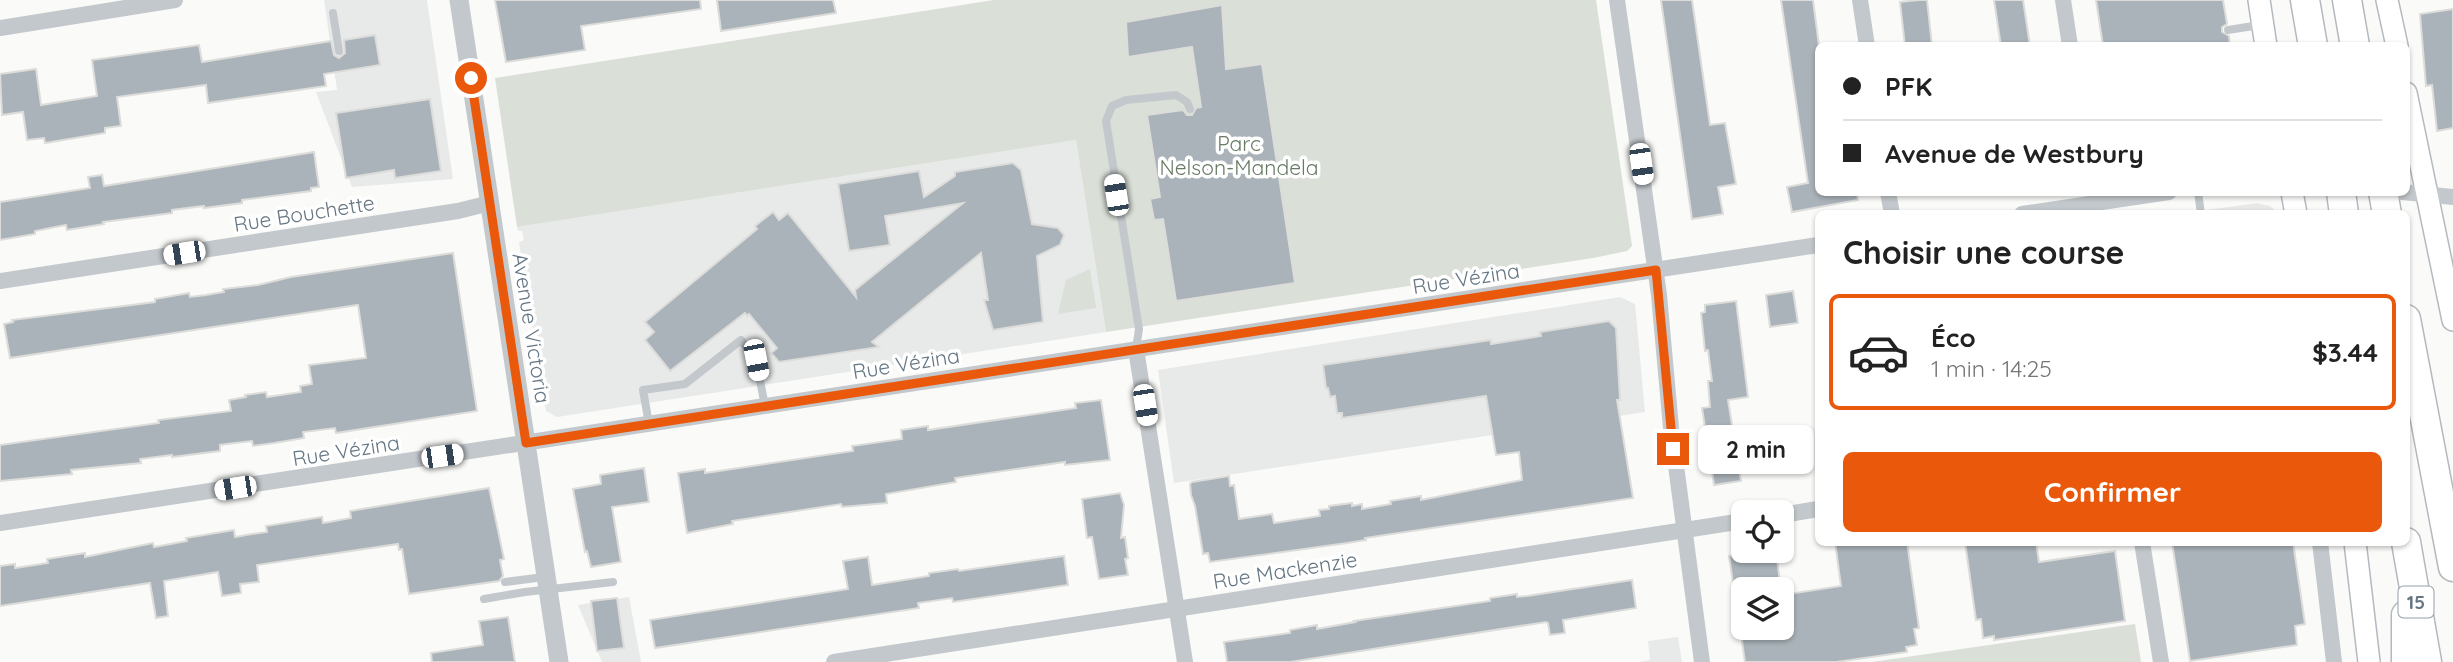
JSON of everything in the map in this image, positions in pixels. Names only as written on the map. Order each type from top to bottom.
[{"type":"highway","points":[[2305,0],[2312,42]]},
{"type":"highway","points":[[2347,0],[2354,42]]},
{"type":"highway","points":[[2390,210],[2402,196]]},
{"type":"highway","name":"15","points":[[2410,340],[2453,566]]},
{"type":"highway","points":[[2406,546],[2406,662]]},
{"type":"highway","name":"15","points":[[2407,546],[2427,662]]},
{"type":"main road","points":[[2259,0],[2265,35]]},
{"type":"main road","points":[[2387,0],[2396,42]]},
{"type":"main road","points":[[2406,196],[2453,320]]},
{"type":"main road","points":[[2355,546],[2369,662]]},
{"type":"street","points":[[0,28],[175,0]]},
{"type":"street","name":"Avenue Victoria","points":[[459,0],[559,662]]},
{"type":"street","points":[[1617,0],[1656,270],[1668,403],[1702,662]]},
{"type":"street","points":[[1860,0],[1866,42]]},
{"type":"street","points":[[2063,0],[2069,42]]},
{"type":"street","points":[[2410,193],[2453,197]]},
{"type":"street","points":[[2048,210],[2142,196]]},
{"type":"street","name":"Rue Bouchette","points":[[0,281],[458,211],[490,203]]},
{"type":"street","name":"Rue Vézina","points":[[0,523],[1815,245]]},
{"type":"street","points":[[1136,349],[1185,662]]},
{"type":"street","points":[[1794,513],[1815,510]]},
{"type":"street","name":"Rue Mackenzie","points":[[834,662],[1731,523]]},
{"type":"street","points":[[2143,546],[2161,662]]},
{"type":"street","points":[[2320,546],[2334,662]]},
{"type":"lane","points":[[333,13],[339,51]]},
{"type":"lane","points":[[2228,30],[2265,35]]},
{"type":"lane","points":[[1136,349],[1139,329],[1105,121],[1112,106],[1126,100],[1176,95],[1188,102],[1189,109]]},
{"type":"lane","points":[[649,424],[643,390],[685,384],[741,340],[756,360],[765,407]]},
{"type":"lane","points":[[505,582],[613,582]]},
{"type":"lane","points":[[484,599],[547,583]]},
{"type":"shaded area","points":[[324,0],[427,0],[453,179],[352,187],[316,92],[337,90]]},
{"type":"shaded area","points":[[1076,140],[1106,332],[557,417],[546,411],[519,242],[524,240],[522,231],[518,231],[517,227]]},
{"type":"shaded area","points":[[2257,203],[2275,210],[2207,210]]},
{"type":"shaded area","points":[[1620,297],[1635,304],[1645,412],[1174,483],[1158,370]]},
{"type":"shaded area","points":[[629,597],[641,662],[602,662],[578,605]]},
{"type":"shaded area","points":[[1678,637],[1682,662],[1639,662],[1650,660],[1648,641]]},
{"type":"green space","name":"Parc Nelson-Mandela","points":[[994,0],[1596,0],[1632,246],[1627,251],[1593,258],[1106,332],[1076,140],[517,227],[495,78]]},
{"type":"green space","points":[[1090,269],[1096,308],[1058,314],[1066,280]]},
{"type":"green space","points":[[2135,624],[2141,662],[1872,662]]},
{"type":"building","points":[[495,0],[700,0],[701,9],[581,26],[585,50],[506,62]]},
{"type":"building","points":[[717,0],[833,0],[836,13],[721,31]]},
{"type":"building","points":[[1661,0],[1692,0],[1710,125],[1725,123],[1736,184],[1718,187],[1723,214],[1692,219]]},
{"type":"building","points":[[1781,0],[1813,0],[1818,42],[1815,42],[1815,196],[1858,196],[1858,200],[1792,212],[1787,187],[1808,183]]},
{"type":"building","points":[[1927,0],[1932,42],[1905,42],[1900,2]]},
{"type":"building","points":[[1994,0],[2023,0],[2029,42],[2000,42]]},
{"type":"building","points":[[2096,0],[2223,0],[2227,24],[2222,27],[2222,32],[2229,36],[2230,42],[2102,42]]},
{"type":"building","points":[[1222,5],[1226,69],[1262,64],[1295,283],[1176,301],[1163,219],[1154,220],[1150,199],[1160,197],[1147,115],[1183,110],[1187,115],[1192,115],[1196,108],[1201,107],[1192,47],[1128,57],[1126,22]]},
{"type":"building","points":[[2453,9],[2453,128],[2437,131],[2432,85],[2426,86],[2420,14]]},
{"type":"building","points":[[375,35],[380,65],[324,74],[326,86],[208,103],[206,85],[117,97],[121,126],[105,128],[105,133],[45,143],[44,138],[27,140],[23,112],[2,115],[0,74],[36,69],[41,105],[97,96],[92,60],[199,45],[202,62],[331,41],[334,55],[339,58],[345,53],[344,40]]},
{"type":"building","points":[[430,99],[441,171],[395,178],[394,170],[346,178],[336,113]]},
{"type":"building","points":[[314,152],[319,187],[311,188],[311,191],[242,200],[242,203],[172,210],[172,213],[103,222],[104,224],[67,230],[66,225],[0,240],[0,202],[90,188],[88,177],[102,175],[104,186]]},
{"type":"building","points":[[1013,163],[1021,170],[1032,224],[1058,228],[1064,235],[1060,245],[1037,256],[1043,322],[993,330],[984,300],[988,300],[981,253],[872,342],[879,347],[779,362],[771,353],[777,348],[749,314],[747,316],[745,313],[670,371],[645,340],[654,332],[645,322],[757,229],[755,226],[773,212],[779,220],[788,213],[856,297],[855,290],[963,203],[885,216],[890,245],[849,251],[838,184],[919,171],[924,197],[955,176],[955,172]]},
{"type":"building","points":[[453,253],[477,411],[336,433],[335,428],[303,432],[304,438],[274,443],[253,446],[252,441],[220,445],[220,451],[140,459],[141,463],[71,470],[72,474],[0,481],[0,445],[231,411],[229,400],[246,397],[245,395],[266,392],[267,397],[301,392],[300,386],[312,384],[309,365],[366,358],[358,305],[10,358],[4,324],[13,322],[12,320],[155,302],[155,299],[189,293],[190,297],[206,295],[224,292],[223,289],[258,285],[291,277]]},
{"type":"building","points":[[1793,291],[1798,323],[1770,327],[1766,295]]},
{"type":"building","points":[[1736,301],[1748,397],[1728,400],[1741,481],[1714,485],[1702,408],[1710,407],[1708,381],[1712,381],[1708,350],[1705,351],[1701,313],[1705,312],[1705,305]]},
{"type":"building","points":[[1609,321],[1616,328],[1620,400],[1617,400],[1633,498],[1210,562],[1208,553],[1203,554],[1191,495],[1192,482],[1229,476],[1230,486],[1234,485],[1239,519],[1272,514],[1274,523],[1320,516],[1319,510],[1329,509],[1329,506],[1352,503],[1352,506],[1362,504],[1362,509],[1391,504],[1390,501],[1421,496],[1421,500],[1522,480],[1519,452],[1496,455],[1486,396],[1342,418],[1342,413],[1337,413],[1335,396],[1330,397],[1326,388],[1323,365],[1491,340],[1491,344],[1541,336],[1540,332]]},
{"type":"building","points":[[1101,400],[1110,460],[1065,465],[1065,462],[955,478],[956,482],[886,494],[887,503],[842,507],[841,504],[732,521],[733,524],[687,533],[678,473],[705,469],[705,473],[853,451],[852,446],[902,439],[901,430],[928,426],[928,430],[1076,408],[1075,403]]},
{"type":"building","points":[[644,468],[649,502],[612,507],[621,562],[591,567],[587,551],[585,552],[573,489],[601,484],[600,475]]},
{"type":"building","points":[[489,488],[504,559],[500,560],[503,576],[499,581],[409,594],[402,549],[399,550],[398,544],[257,565],[259,582],[240,584],[241,593],[222,596],[218,572],[164,581],[168,616],[156,618],[150,583],[0,606],[0,566],[15,564],[15,568],[48,563],[47,559],[85,553],[85,557],[153,543],[154,547],[187,541],[186,538],[234,530],[235,537],[267,532],[266,526],[322,517],[323,523],[351,518],[350,511]]},
{"type":"building","points":[[1120,493],[1124,505],[1121,538],[1125,537],[1128,575],[1099,579],[1092,537],[1087,538],[1082,499]]},
{"type":"building","points":[[1836,546],[1908,546],[1919,628],[1914,629],[1917,645],[1906,647],[1907,652],[1836,662],[1745,662],[1742,640],[1794,640],[1794,593],[1841,586]]},
{"type":"building","points":[[1966,546],[2037,546],[2039,562],[2115,551],[2125,621],[1994,640],[1994,636],[1983,638],[1981,619],[1976,620]]},
{"type":"building","points":[[2173,546],[2294,546],[2305,624],[2295,626],[2297,645],[2190,661]]},
{"type":"building","points":[[1064,556],[1068,585],[953,602],[952,598],[918,603],[919,608],[655,648],[650,620],[848,589],[843,561],[868,557],[872,585],[929,576],[929,573]]},
{"type":"building","points":[[1729,556],[1731,563],[1778,563],[1779,577],[1732,577]]},
{"type":"building","points":[[1632,580],[1636,608],[1563,620],[1565,633],[1550,635],[1546,622],[1290,662],[1227,662],[1224,642],[1290,633],[1290,630],[1317,625],[1317,629],[1490,601],[1490,598],[1517,594],[1517,597],[1527,596]]},
{"type":"building","points":[[617,598],[624,648],[597,651],[591,601]]},
{"type":"building","points":[[508,617],[515,662],[432,662],[431,653],[483,645],[479,621]]},
{"type":"route","points":[[471,78],[526,443],[1656,270],[1673,449]]}]
